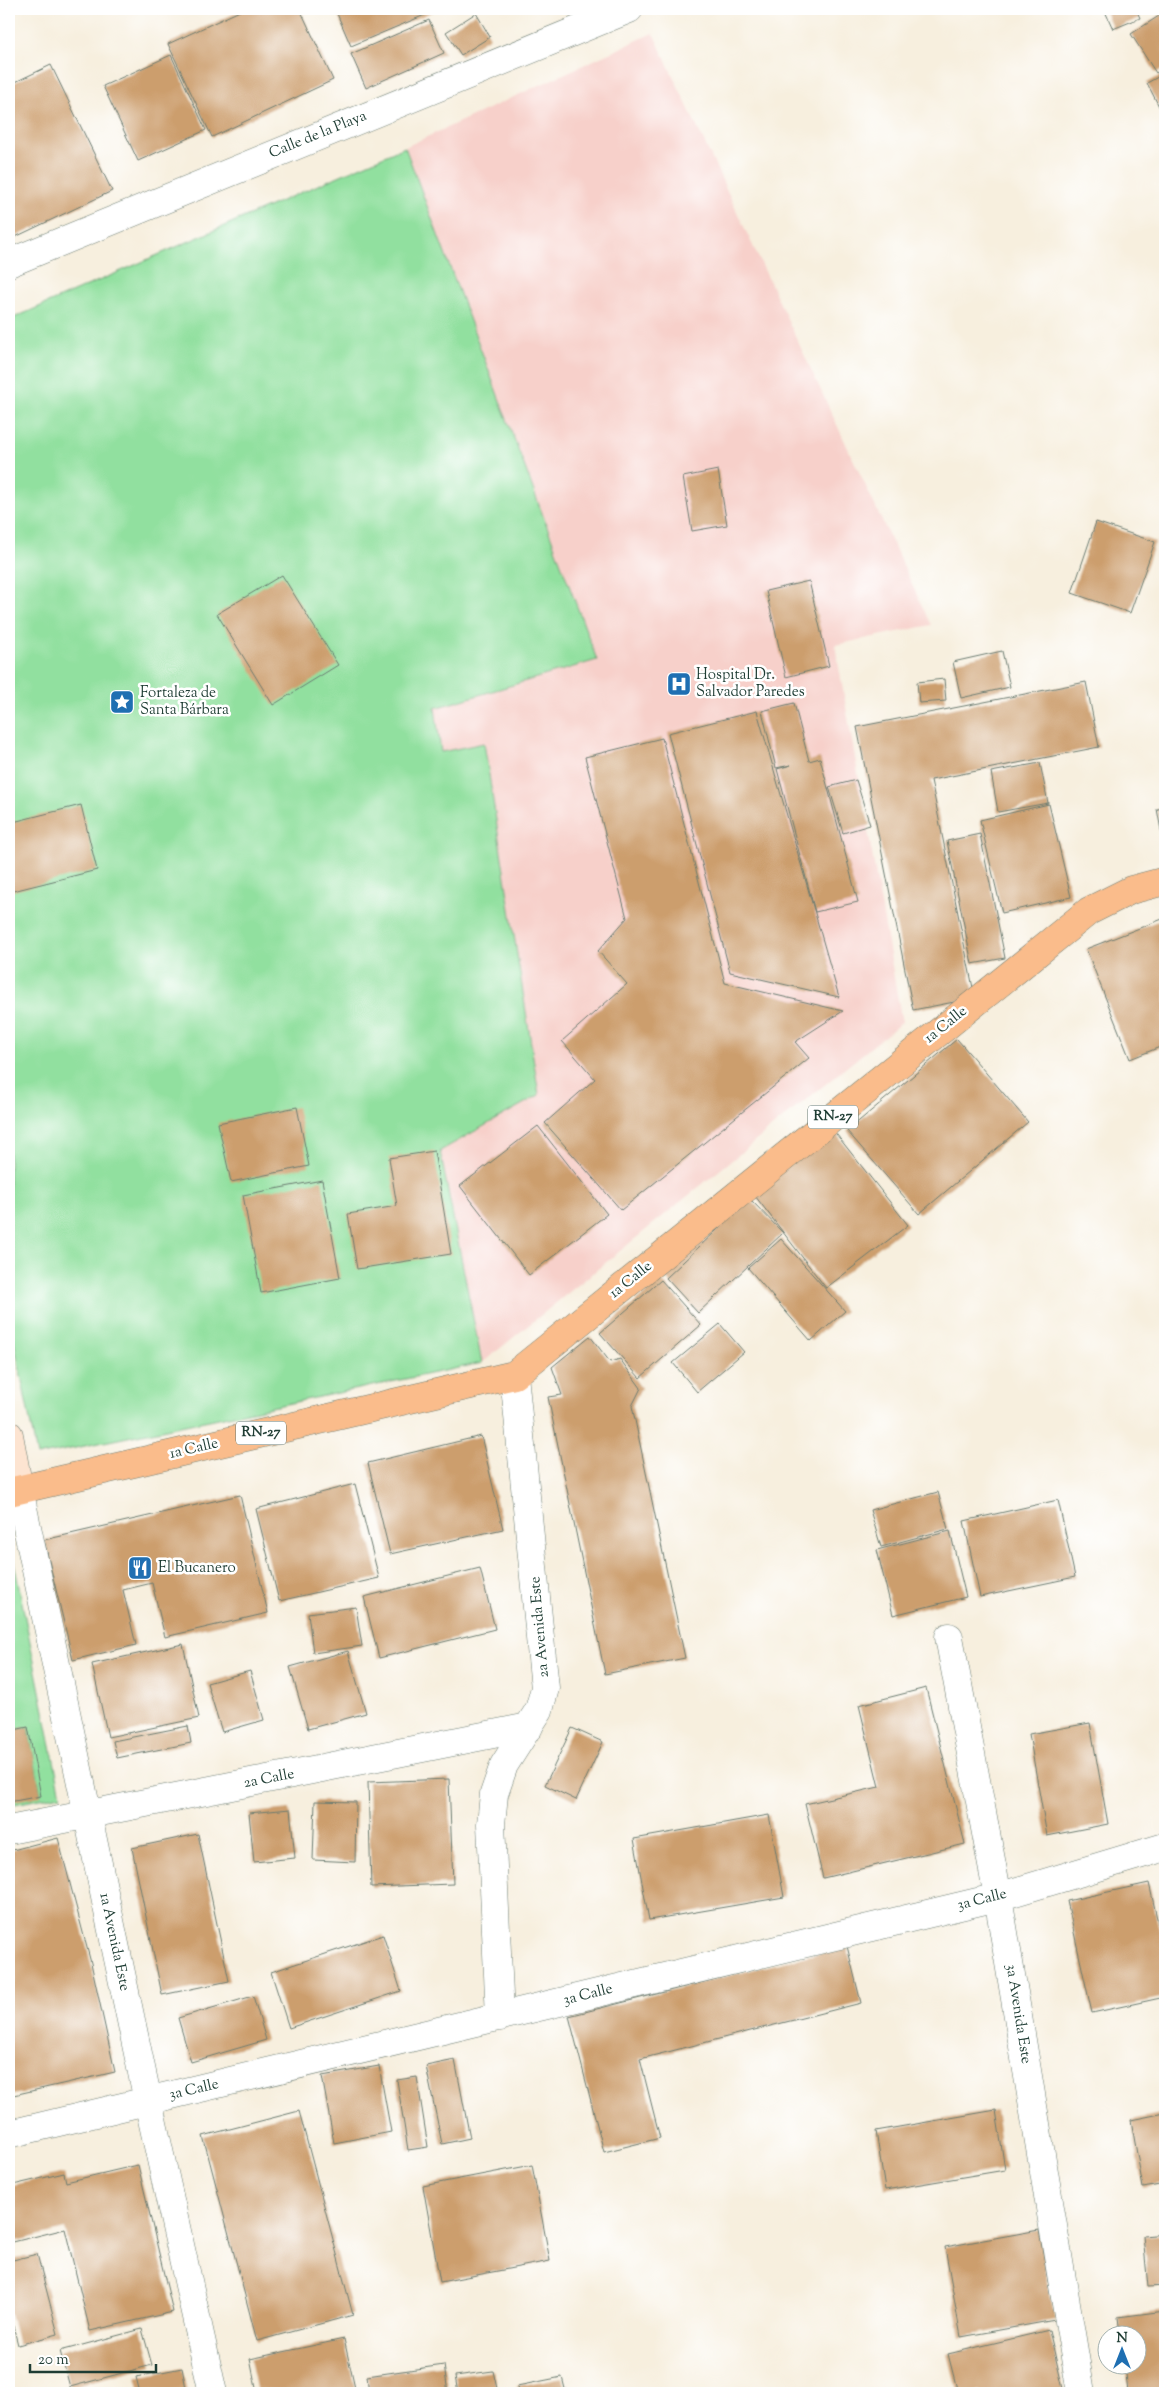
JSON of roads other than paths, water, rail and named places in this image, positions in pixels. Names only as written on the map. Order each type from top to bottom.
[{"type":"main road","name":"1a Calle","points":[[14,1490],[514,1375],[1089,911],[1131,890],[1165,881]]},
{"type":"street","name":"Calle de la Playa","points":[[9,264],[627,9]]},
{"type":"street","name":"2a Avenida Este","points":[[500,2016],[491,1824],[494,1794],[504,1765],[539,1710],[545,1688],[514,1375]]},
{"type":"street","points":[[9,1436],[14,1490]]},
{"type":"street","name":"1a Avenida Este","points":[[14,1490],[213,2393]]},
{"type":"street","name":"3a Avenida Este","points":[[949,1636],[998,1897],[1081,2393]]},
{"type":"street","name":"2a Calle","points":[[9,1830],[529,1727]]},
{"type":"street","name":"3a Calle","points":[[9,2134],[998,1897],[1165,1847]]},
{"type":"place","name":"Hospital Dr. Salvador Paredes","points":[[679,684]]},
{"type":"place","name":"Fortaleza de Santa Bárbara","points":[[122,702]]},
{"type":"place","name":"El Bucanero","points":[[140,1568]]}]
